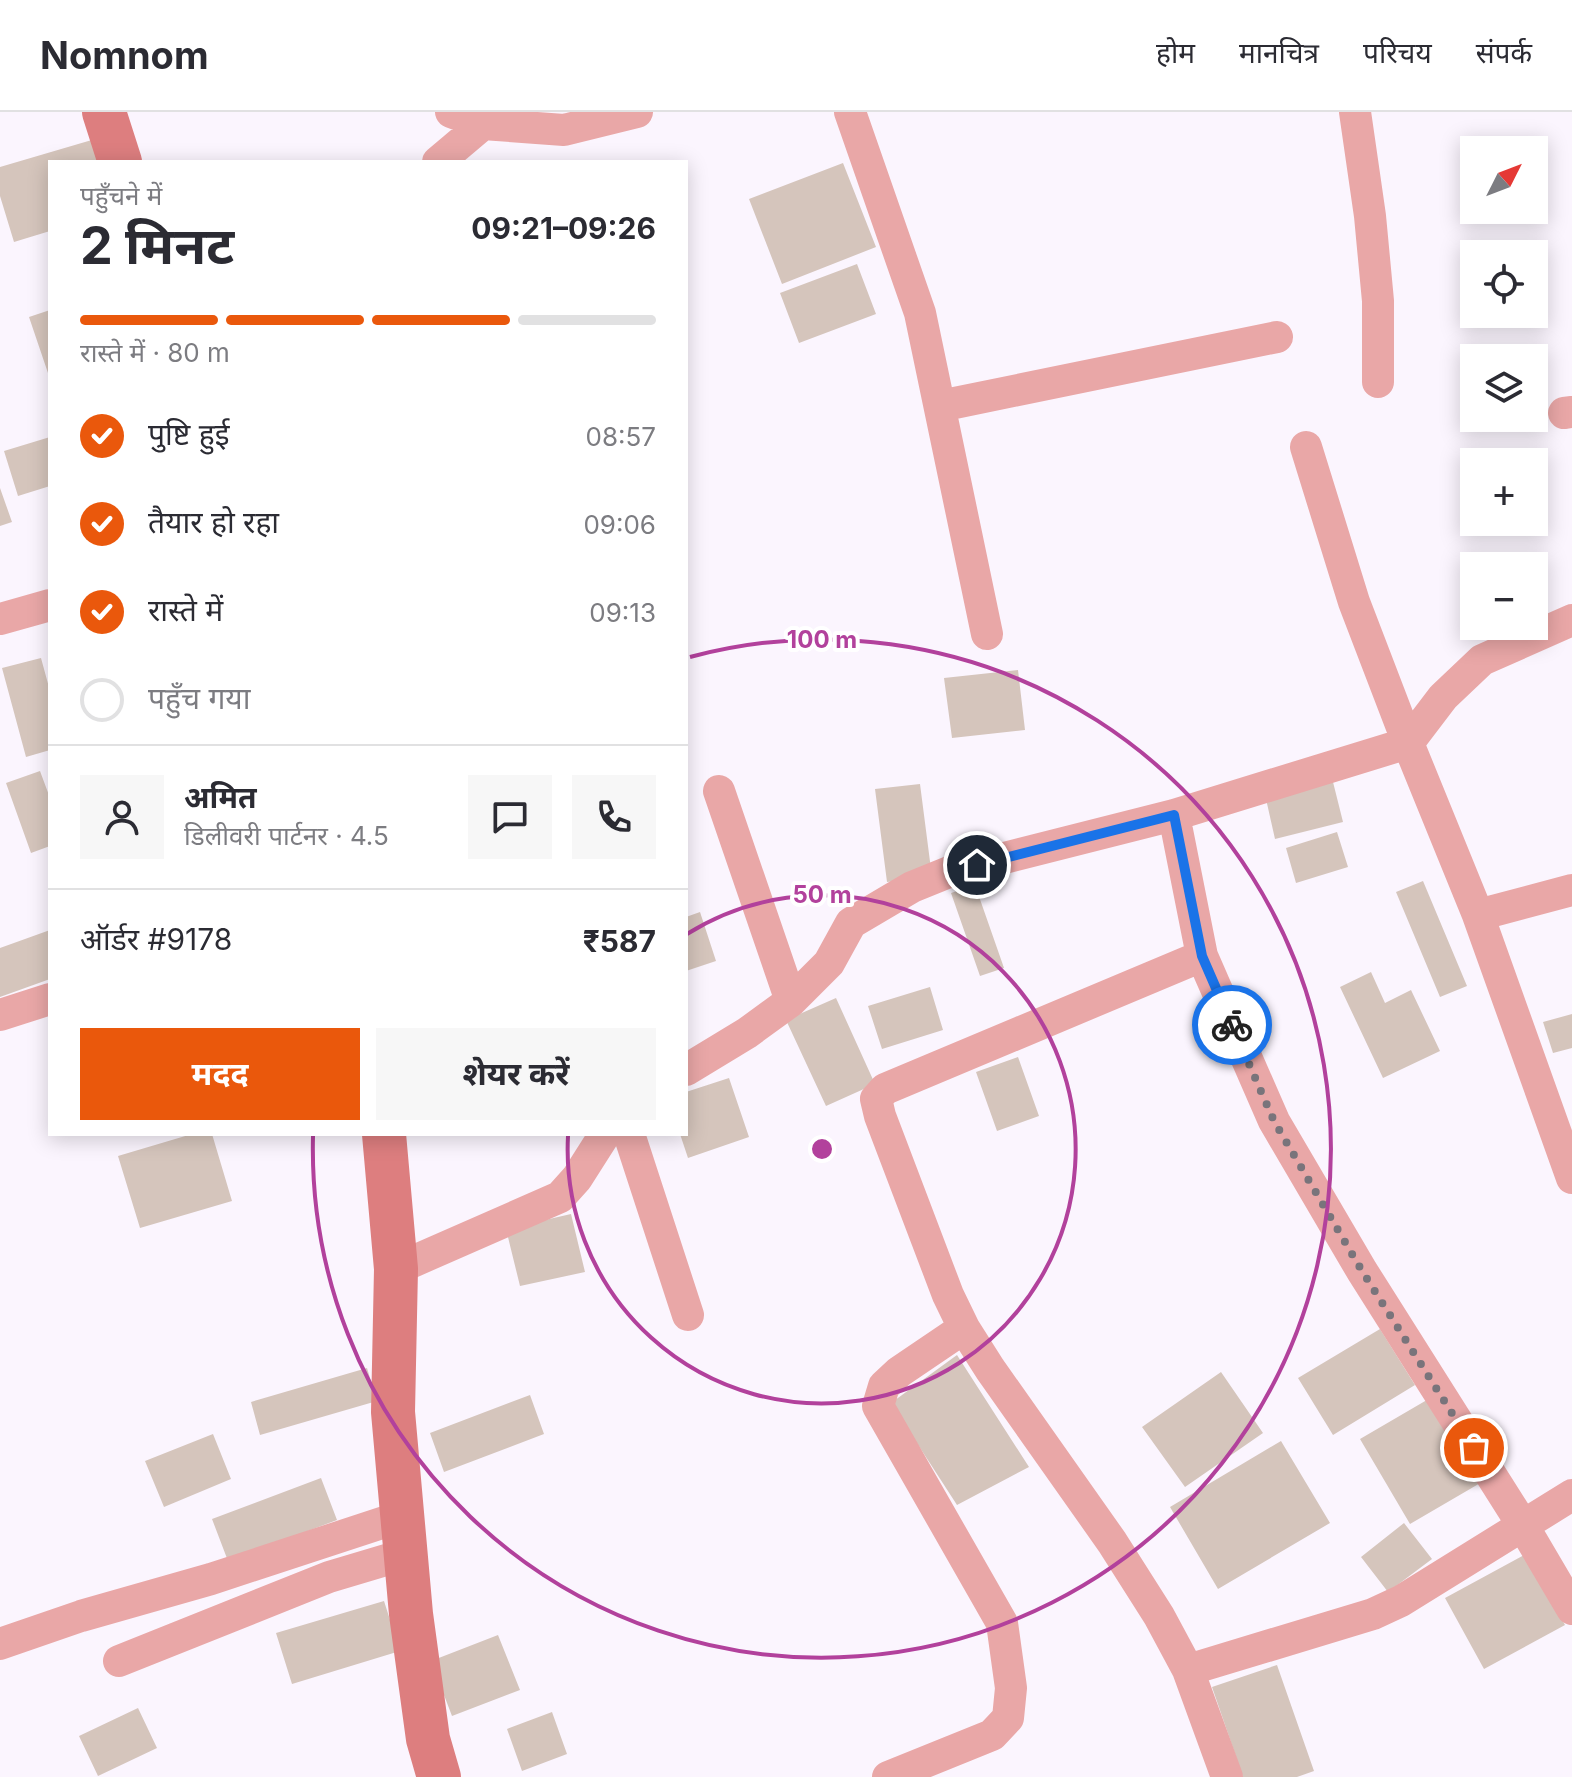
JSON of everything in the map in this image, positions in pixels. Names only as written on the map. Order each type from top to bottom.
[{"type":"street","points":[[104,112],[119,160]]},
{"type":"street","points":[[451,112],[483,124],[564,130],[637,112]]},
{"type":"street","points":[[850,112],[920,313],[987,634]]},
{"type":"street","points":[[1355,112],[1378,301],[1378,382]]},
{"type":"street","points":[[440,160],[483,124]]},
{"type":"street","points":[[940,406],[1277,337]]},
{"type":"street","points":[[1306,447],[1354,602],[1478,915],[1572,1178]]},
{"type":"street","points":[[0,619],[48,606]]},
{"type":"street","points":[[688,1069],[747,1033],[791,1001],[829,963],[851,923],[912,887],[949,872],[1174,815],[1408,743],[1443,697],[1482,660],[1572,620]]},
{"type":"street","points":[[719,791],[791,1001]]},
{"type":"street","points":[[1174,815],[1202,956],[1274,1121],[1362,1271],[1572,1609]]},
{"type":"street","points":[[1478,915],[1572,890]]},
{"type":"street","points":[[1202,956],[885,1089],[876,1099],[948,1295],[964,1328],[1112,1542],[1159,1616],[1188,1670],[1227,1777]]},
{"type":"street","points":[[0,1015],[48,1000]]},
{"type":"street","points":[[384,1136],[396,1269],[393,1412],[428,1739],[439,1777]]},
{"type":"street","points":[[396,1269],[560,1197],[577,1178],[604,1136]]},
{"type":"street","points":[[630,1136],[688,1315]]},
{"type":"street","points":[[888,1777],[992,1735],[1008,1718],[1011,1688],[1002,1623],[878,1406],[884,1386],[899,1372],[964,1328]]},
{"type":"street","points":[[1188,1670],[1373,1614],[1401,1601],[1572,1495]]},
{"type":"street","points":[[0,1644],[81,1616],[211,1579],[404,1535]]},
{"type":"street","points":[[119,1661],[316,1582],[404,1535]]},
{"type":"building","points":[[102,137],[108,160],[48,160],[48,232],[14,242],[0,196],[0,167]]},
{"type":"building","points":[[843,163],[876,247],[782,284],[749,199]]},
{"type":"building","points":[[857,264],[876,314],[799,343],[780,293]]},
{"type":"building","points":[[48,311],[48,373],[29,317]]},
{"type":"building","points":[[48,438],[48,487],[18,496],[4,451]]},
{"type":"building","points":[[0,488],[12,522],[0,526]]},
{"type":"building","points":[[41,658],[48,684],[48,751],[26,757],[2,668]]},
{"type":"building","points":[[1018,670],[1025,730],[952,738],[944,678]]},
{"type":"building","points":[[40,771],[48,793],[48,847],[31,853],[6,783]]},
{"type":"building","points":[[1333,782],[1343,822],[1275,839],[1266,799]]},
{"type":"building","points":[[920,784],[932,877],[887,882],[875,789]]},
{"type":"building","points":[[1337,832],[1348,867],[1296,883],[1286,848]]},
{"type":"building","points":[[1423,881],[1467,986],[1440,997],[1396,892]]},
{"type":"building","points":[[975,885],[1004,968],[980,976],[951,893]]},
{"type":"building","points":[[700,912],[716,961],[688,970],[688,916]]},
{"type":"building","points":[[48,931],[48,980],[0,997],[0,948]]},
{"type":"building","points":[[1371,972],[1385,1003],[1411,990],[1440,1051],[1383,1078],[1340,987]]},
{"type":"building","points":[[930,987],[943,1030],[882,1049],[868,1006]]},
{"type":"building","points":[[836,998],[875,1084],[826,1106],[786,1020]]},
{"type":"building","points":[[1572,1014],[1572,1048],[1553,1053],[1543,1022]]},
{"type":"building","points":[[1018,1057],[1039,1116],[997,1131],[976,1072]]},
{"type":"building","points":[[729,1078],[749,1137],[688,1158],[681,1136],[688,1136],[688,1091]]},
{"type":"building","points":[[185,1136],[213,1136],[232,1201],[140,1228],[118,1156]]},
{"type":"building","points":[[571,1214],[585,1272],[520,1286],[506,1229]]},
{"type":"building","points":[[1380,1329],[1415,1385],[1333,1435],[1298,1378]]},
{"type":"building","points":[[957,1355],[1029,1467],[957,1505],[891,1403]]},
{"type":"building","points":[[367,1368],[377,1401],[260,1435],[251,1402]]},
{"type":"building","points":[[1221,1372],[1263,1433],[1185,1487],[1142,1427]]},
{"type":"building","points":[[530,1395],[544,1434],[444,1472],[430,1433]]},
{"type":"building","points":[[1432,1397],[1482,1482],[1410,1524],[1360,1439]]},
{"type":"building","points":[[213,1434],[231,1479],[164,1507],[145,1461]]},
{"type":"building","points":[[1281,1441],[1330,1523],[1218,1589],[1170,1507]]},
{"type":"building","points":[[321,1478],[337,1520],[228,1561],[212,1519]]},
{"type":"building","points":[[1404,1523],[1432,1559],[1388,1592],[1361,1557]]},
{"type":"building","points":[[1526,1554],[1565,1625],[1484,1669],[1445,1598]]},
{"type":"building","points":[[384,1601],[400,1651],[292,1684],[276,1633]]},
{"type":"building","points":[[498,1635],[520,1690],[452,1716],[431,1661]]},
{"type":"building","points":[[1277,1665],[1314,1771],[1297,1777],[1243,1777],[1212,1687]]},
{"type":"building","points":[[138,1708],[157,1748],[98,1776],[79,1736]]},
{"type":"building","points":[[552,1712],[567,1754],[522,1771],[507,1729]]},
{"type":"way so far","points":[[1232,1025],[1274,1121],[1362,1271],[1474,1448]]},
{"type":"route","points":[[977,865],[1174,815],[1202,956],[1232,1025]]}]
